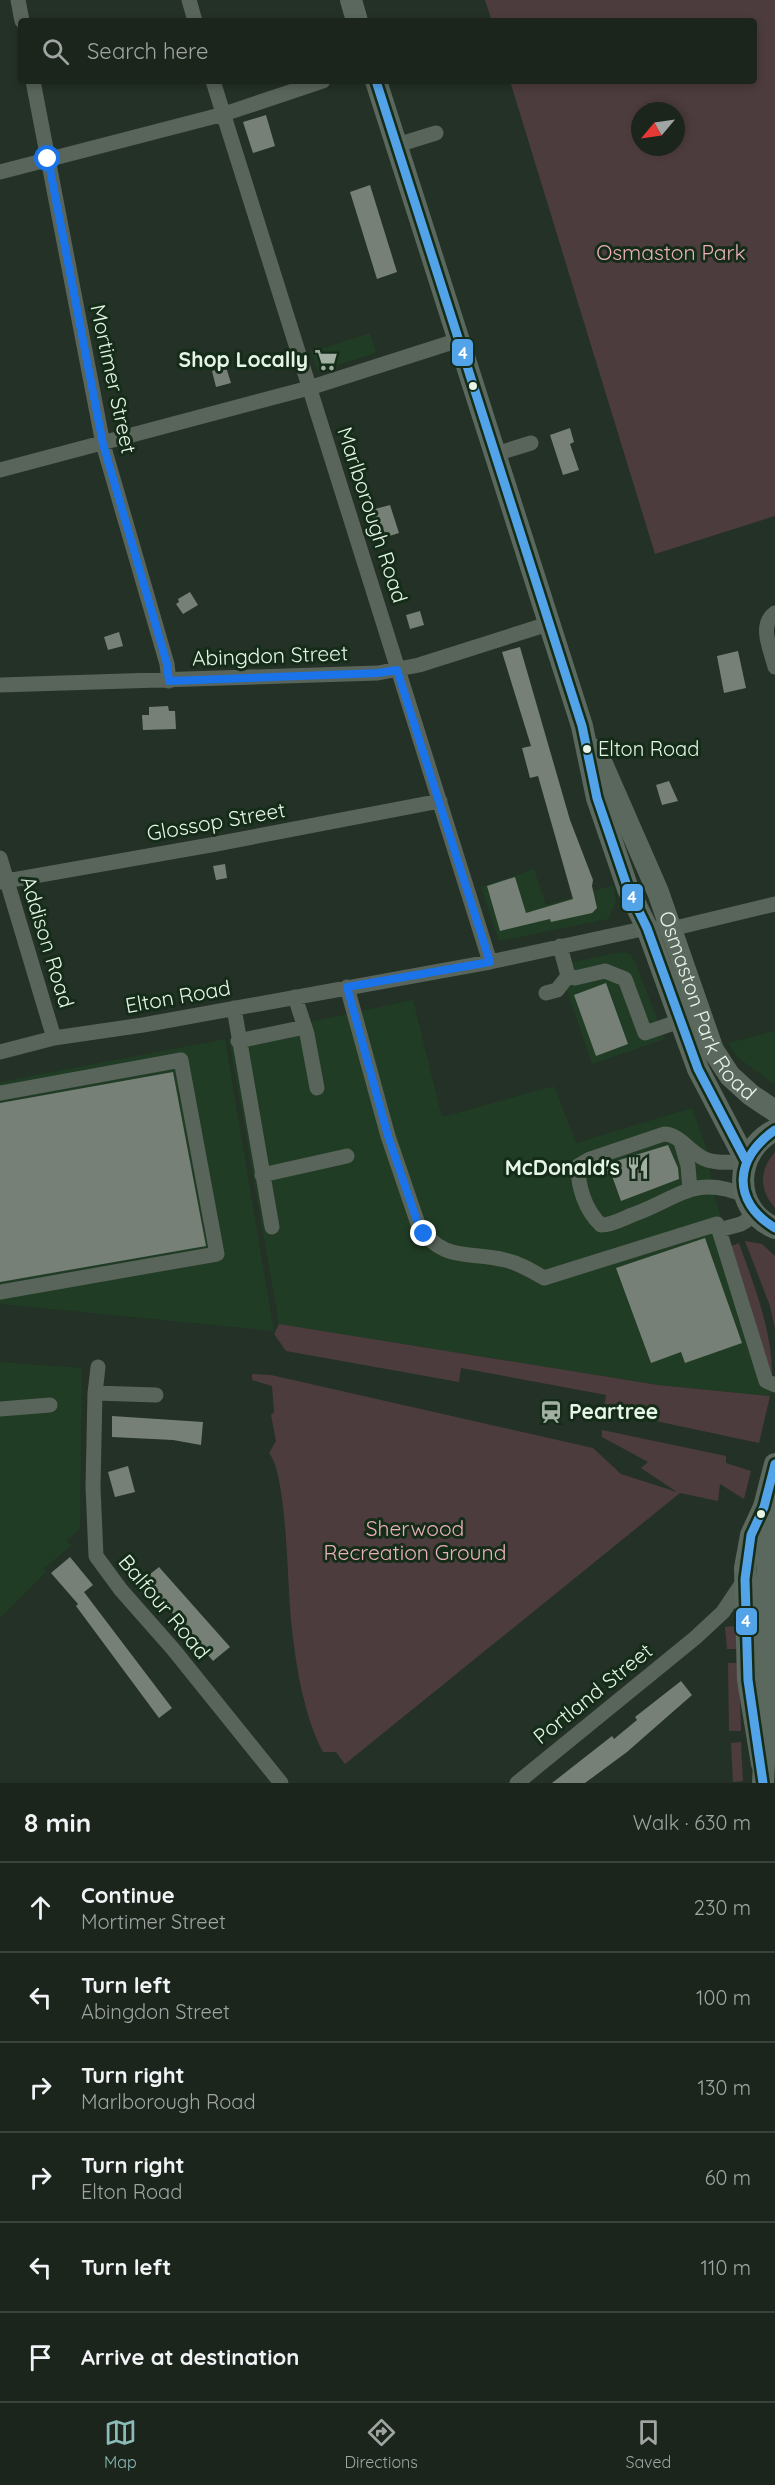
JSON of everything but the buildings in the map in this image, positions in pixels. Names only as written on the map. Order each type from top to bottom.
[{"type":"highway","points":[[351,0],[356,18]]},
{"type":"highway","name":"Osmaston Park Road","points":[[377,84],[582,726],[597,798],[628,889],[647,928],[698,1069],[745,1160],[742,1172],[765,1219]]},
{"type":"highway","name":"Osmaston Park Road","points":[[582,726],[604,764],[671,929],[713,1050],[730,1076],[751,1095],[775,1111]]},
{"type":"highway","points":[[745,1160],[756,1143],[775,1130]]},
{"type":"highway","points":[[763,1773],[748,1680],[745,1579],[751,1535],[764,1507],[775,1464]]},
{"type":"highway","points":[[763,1773],[768,1519],[764,1507]]},
{"type":"street","points":[[18,0],[21,18]]},
{"type":"street","points":[[189,0],[194,18]]},
{"type":"street","name":"Mortimer Street","points":[[34,84],[103,444],[167,664],[169,681]]},
{"type":"street","name":"Marlborough Road","points":[[214,84],[369,571],[397,670],[490,962]]},
{"type":"street","points":[[0,172],[224,114],[314,84]]},
{"type":"street","points":[[397,145],[436,133]]},
{"type":"street","points":[[0,470],[309,388],[459,340]]},
{"type":"street","points":[[496,454],[531,443]]},
{"type":"street","points":[[775,613],[767,619],[766,628],[775,667]]},
{"type":"street","name":"Abingdon Street","points":[[0,685],[378,673],[397,670],[548,624]]},
{"type":"street","name":"Glossop Street","points":[[3,881],[216,844],[440,801]]},
{"type":"street","name":"Addison Road","points":[[0,858],[3,881],[54,1038]]},
{"type":"street","name":"Elton Road","points":[[0,1052],[54,1038],[490,962],[647,928],[671,929],[775,904]]},
{"type":"street","points":[[560,945],[568,976]]},
{"type":"street","points":[[568,976],[575,978],[605,971],[625,979],[645,1033],[680,1021]]},
{"type":"street","points":[[546,993],[557,990],[568,976]]},
{"type":"street","points":[[347,987],[388,1136],[418,1224],[424,1234],[446,1252],[506,1260],[544,1278],[717,1224],[753,1357],[766,1381],[775,1385]]},
{"type":"street","points":[[295,997],[305,1028],[317,1088]]},
{"type":"street","points":[[234,1008],[272,1227]]},
{"type":"street","points":[[238,1041],[305,1028]]},
{"type":"street","points":[[0,1093],[181,1059],[217,1254],[0,1292]]},
{"type":"street","points":[[745,1160],[709,1161],[670,1134],[664,1134],[578,1166],[580,1187],[587,1206],[601,1225],[653,1208],[690,1190],[708,1185],[724,1186],[765,1219]]},
{"type":"street","points":[[681,1142],[688,1166],[690,1190]]},
{"type":"street","points":[[262,1175],[347,1156]]},
{"type":"street","points":[[719,1230],[765,1219]]},
{"type":"street","name":"Balfour Road","points":[[98,1367],[95,1393],[94,1545],[96,1556],[121,1590],[153,1625],[281,1783]]},
{"type":"street","points":[[95,1393],[156,1395]]},
{"type":"street","points":[[0,1409],[50,1405]]},
{"type":"street","points":[[745,1617],[756,1617],[757,1588],[767,1560]]},
{"type":"street","name":"Portland Street","points":[[517,1783],[695,1638],[726,1608],[745,1579]]},
{"type":"street","name":"Portland Street","points":[[695,1638],[728,1620],[745,1617]]},
{"type":"street","points":[[765,1651],[775,1682]]},
{"type":"shaded area","points":[[370,333],[376,353],[318,371],[311,352]]},
{"type":"shaded area","points":[[534,869],[546,905],[613,885],[616,902],[608,919],[499,941],[481,887]]},
{"type":"shaded area","points":[[621,952],[630,954],[636,964],[665,1039],[592,1064],[558,965]]},
{"type":"shaded area","points":[[413,1000],[442,1117],[554,1086],[576,1143],[692,1108],[706,1147],[714,1194],[729,1247],[772,1376],[770,1396],[658,1385],[279,1324],[229,1039]]},
{"type":"shaded area","points":[[775,1031],[775,1085],[737,1057],[728,1043]]},
{"type":"shaded area","points":[[225,1039],[274,1331],[0,1304],[0,1082]]},
{"type":"shaded area","points":[[0,1362],[82,1368],[80,1528],[67,1541],[71,1546],[44,1568],[46,1572],[0,1618]]},
{"type":"green space","name":"Osmaston Park","points":[[485,0],[775,0],[775,516],[655,554],[511,84],[757,84],[757,18],[491,18]]},
{"type":"green space","points":[[775,1152],[775,1208],[766,1194],[763,1180],[766,1166]]},
{"type":"green space","points":[[745,1241],[762,1244],[775,1256],[775,1329],[770,1306]]},
{"type":"green space","points":[[739,1243],[766,1325],[772,1376],[729,1247]]},
{"type":"green space","points":[[279,1324],[658,1385],[770,1396],[759,1443],[604,1410],[606,1395],[461,1368],[459,1382],[286,1351],[274,1334]]},
{"type":"green space","name":"Sherwood Recreation Ground","points":[[252,1374],[271,1375],[593,1448],[621,1474],[677,1492],[641,1468],[648,1462],[602,1437],[602,1430],[726,1456],[726,1463],[751,1471],[744,1499],[720,1484],[718,1501],[680,1493],[345,1764],[336,1752],[323,1752],[311,1724],[302,1692],[290,1612],[286,1536],[280,1485],[269,1453],[276,1441],[271,1415],[274,1412],[272,1386],[252,1380]]},
{"type":"green space","points":[[734,1626],[737,1629],[739,1649],[727,1649],[725,1627]]},
{"type":"green space","points":[[728,1663],[739,1663],[741,1731],[729,1731]]},
{"type":"green space","points":[[741,1742],[743,1781],[733,1782],[731,1743]]},
{"type":"transit line","name":"4","points":[[377,84],[582,726],[597,798],[628,889],[647,928],[698,1069],[745,1159]]},
{"type":"transit line","name":"4","points":[[775,1130],[761,1141],[752,1153],[745,1166],[743,1179],[745,1193],[751,1205],[775,1228]]},
{"type":"transit line","name":"4","points":[[763,1783],[748,1680],[745,1579],[751,1535],[764,1507],[775,1464]]},
{"type":"place","name":"Shop Locally","points":[[326,360]]},
{"type":"place","name":"Elton Road","points":[[587,749]]},
{"type":"place","name":"McDonald's","points":[[638,1168]]},
{"type":"place","name":"Peartree","points":[[551,1412]]},
{"type":"route","points":[[48,159],[103,444],[167,664],[169,681],[378,673],[397,670],[490,962],[347,987],[388,1136],[418,1224],[424,1234]]}]
